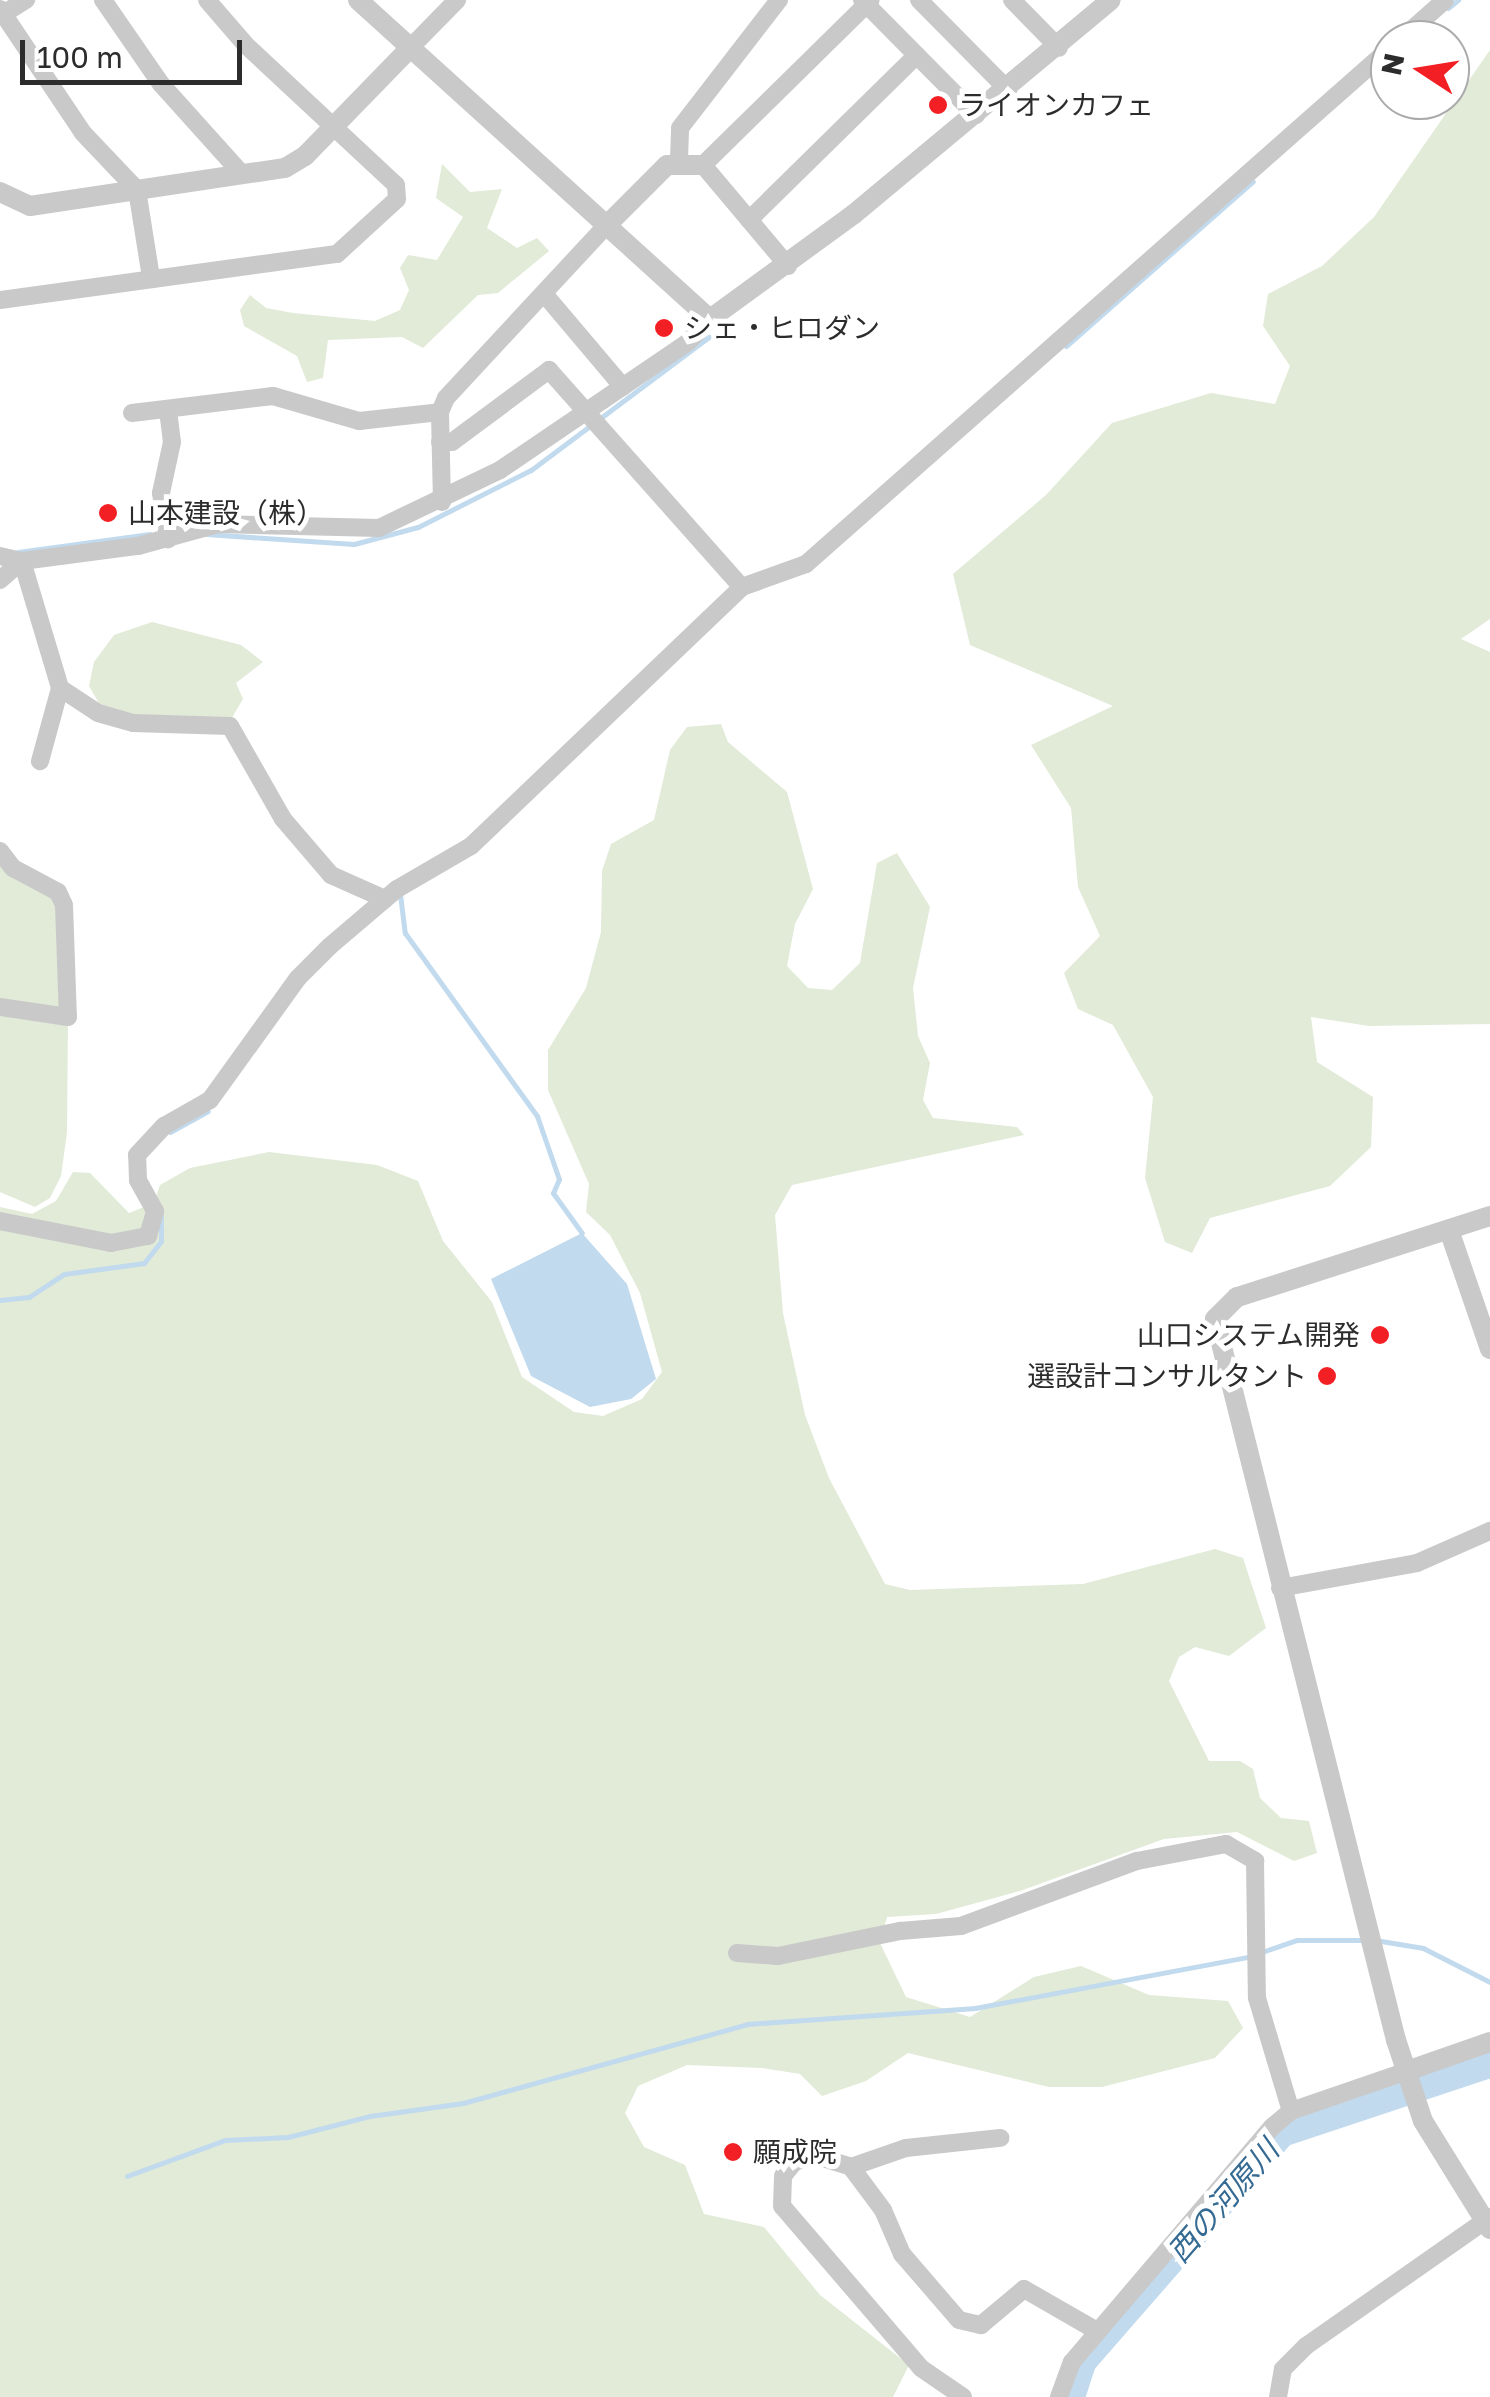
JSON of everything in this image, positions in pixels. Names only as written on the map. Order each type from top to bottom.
[{"type":"street","points":[[26,0],[1,13],[83,133],[136,190],[151,277]]},
{"type":"street","points":[[104,0],[161,84],[242,174]]},
{"type":"street","points":[[0,300],[336,254],[355,242],[396,199],[396,185],[208,0]]},
{"type":"street","points":[[358,0],[710,319]]},
{"type":"street","points":[[0,192],[30,206],[285,168],[334,127],[457,0]]},
{"type":"street","points":[[442,502],[440,412],[469,369],[546,296],[607,225],[679,160],[680,128],[778,0]]},
{"type":"street","points":[[920,0],[1008,90]]},
{"type":"street","points":[[1012,0],[1059,48]]},
{"type":"street","points":[[1422,20],[1445,0]]},
{"type":"street","points":[[703,165],[867,1],[976,115]]},
{"type":"street","points":[[0,556],[22,561],[168,539],[218,524],[358,531],[442,502],[586,414],[710,319],[788,266],[1059,48],[1108,1]]},
{"type":"street","points":[[749,220],[917,55]]},
{"type":"street","points":[[0,1221],[110,1243],[148,1236],[155,1211],[134,1168],[150,1136],[199,1111],[298,978],[385,899],[471,846],[742,588],[806,564],[1370,66]]},
{"type":"street","points":[[679,160],[703,165],[788,266]]},
{"type":"street","points":[[546,296],[623,387]]},
{"type":"street","points":[[440,442],[452,442],[549,370],[742,588]]},
{"type":"street","points":[[132,413],[273,396],[359,421],[440,412]]},
{"type":"street","points":[[168,410],[172,442],[161,494],[168,539]]},
{"type":"street","points":[[0,580],[22,561]]},
{"type":"street","points":[[22,561],[60,688],[40,760]]},
{"type":"street","points":[[60,688],[98,712],[132,723],[230,726],[283,819],[331,874],[385,899]]},
{"type":"street","points":[[0,851],[14,868],[58,892],[68,1017],[0,1007]]},
{"type":"street","points":[[1278,2397],[1283,2369],[1306,2346],[1488,2223],[1422,2120],[1406,2071],[1280,1588],[1215,1318],[1237,1297],[1490,1216]]},
{"type":"street","points":[[1449,1230],[1490,1350]]},
{"type":"street","points":[[1280,1588],[1417,1563],[1490,1532]]},
{"type":"street","points":[[737,1953],[778,1956],[882,1934],[961,1926],[1137,1861],[1226,1844],[1255,1861],[1257,1998],[1291,2111]]},
{"type":"street","points":[[1059,2397],[1072,2362],[1097,2331],[1291,2111],[1490,2042]]},
{"type":"street","points":[[851,2167],[906,2148],[1000,2138]]},
{"type":"street","points":[[963,2397],[921,2368],[782,2206],[782,2176],[795,2162],[819,2157],[851,2167],[883,2210],[902,2254],[959,2320],[981,2325],[1024,2288],[1097,2331]]},
{"type":"green space","points":[[1490,50],[1490,619],[1461,639],[1490,652],[1490,1024],[1369,1026],[1311,1017],[1317,1062],[1373,1097],[1371,1147],[1330,1186],[1210,1218],[1192,1253],[1165,1242],[1145,1178],[1153,1097],[1113,1025],[1078,1009],[1064,973],[1100,936],[1078,887],[1071,808],[1031,745],[1113,706],[970,645],[953,574],[1046,495],[1112,423],[1211,393],[1275,404],[1290,366],[1263,326],[1268,294],[1322,266],[1374,217],[1441,120],[1470,120],[1470,79]]},
{"type":"green space","points":[[442,164],[470,192],[502,189],[487,228],[517,248],[537,238],[549,251],[498,293],[478,295],[423,348],[402,337],[328,340],[323,378],[307,382],[297,356],[244,326],[240,310],[250,295],[266,308],[293,313],[375,321],[400,310],[409,290],[400,268],[408,255],[437,260],[463,217],[436,198]]},
{"type":"green space","points":[[152,622],[241,645],[263,662],[236,683],[243,699],[230,721],[162,723],[100,705],[89,686],[94,662],[114,635]]},
{"type":"green space","points":[[721,724],[728,742],[787,792],[813,889],[795,924],[787,966],[808,988],[832,990],[860,963],[877,863],[897,853],[930,907],[913,988],[918,1036],[930,1063],[923,1100],[933,1118],[1017,1127],[1024,1135],[792,1185],[775,1215],[783,1313],[805,1415],[829,1478],[885,1584],[910,1590],[1083,1584],[1215,1549],[1243,1558],[1266,1628],[1229,1656],[1195,1647],[1179,1657],[1169,1681],[1209,1761],[1240,1761],[1253,1769],[1260,1798],[1281,1818],[1309,1821],[1317,1853],[1294,1861],[1237,1832],[1164,1839],[1020,1891],[936,1914],[887,1917],[880,1943],[906,1997],[970,2017],[1034,1977],[1081,1966],[1149,1995],[1228,2001],[1243,2028],[1215,2058],[1102,2087],[1049,2087],[908,2053],[866,2081],[822,2096],[800,2074],[762,2068],[687,2065],[638,2086],[625,2113],[644,2147],[685,2165],[704,2214],[764,2227],[820,2295],[909,2365],[893,2397],[0,2397],[0,1207],[32,1214],[56,1201],[73,1172],[90,1173],[129,1213],[154,1203],[160,1185],[190,1168],[269,1152],[377,1165],[418,1181],[443,1241],[492,1302],[522,1377],[574,1412],[603,1416],[642,1399],[662,1372],[640,1293],[610,1235],[586,1212],[589,1184],[548,1090],[548,1050],[586,988],[601,932],[602,871],[611,844],[654,820],[670,750],[687,727]]},
{"type":"green space","points":[[0,851],[58,892],[68,1017],[67,1132],[61,1176],[50,1198],[35,1207],[0,1192]]},
{"type":"water","points":[[582,1233],[627,1284],[656,1379],[631,1399],[590,1407],[531,1376],[491,1279]]},
{"type":"waterway","points":[[1448,8],[1458,0]]},
{"type":"waterway","points":[[1066,346],[1253,181]]},
{"type":"waterway","points":[[206,534],[354,544],[418,527],[531,470],[709,337]]},
{"type":"waterway","points":[[18,552],[150,534]]},
{"type":"waterway","points":[[400,894],[405,933],[537,1116],[559,1179],[553,1193],[582,1233]]},
{"type":"waterway","points":[[170,1132],[208,1111]]},
{"type":"waterway","points":[[0,1300],[29,1297],[64,1274],[144,1263],[161,1241],[161,1215]]},
{"type":"waterway","points":[[1262,1952],[1297,1940],[1364,1940]]},
{"type":"waterway","points":[[1375,1940],[1423,1948],[1490,1982]]},
{"type":"waterway","points":[[127,2176],[225,2140],[288,2137],[370,2116],[463,2103],[747,2024],[975,2008],[1252,1956]]},
{"type":"waterway","name":"西の河原川","points":[[1071,2397],[1083,2361],[1282,2133],[1490,2064]]},
{"type":"place","name":"ライオンカフェ","points":[[938,105]]},
{"type":"place","name":"シェ・ヒロダン","points":[[664,328]]},
{"type":"place","name":"山本建設（株）","points":[[108,513]]},
{"type":"place","name":"山口システム開発","points":[[1380,1335]]},
{"type":"place","name":"選設計コンサルタント","points":[[1327,1376]]},
{"type":"place","name":"願成院","points":[[733,2152]]}]
